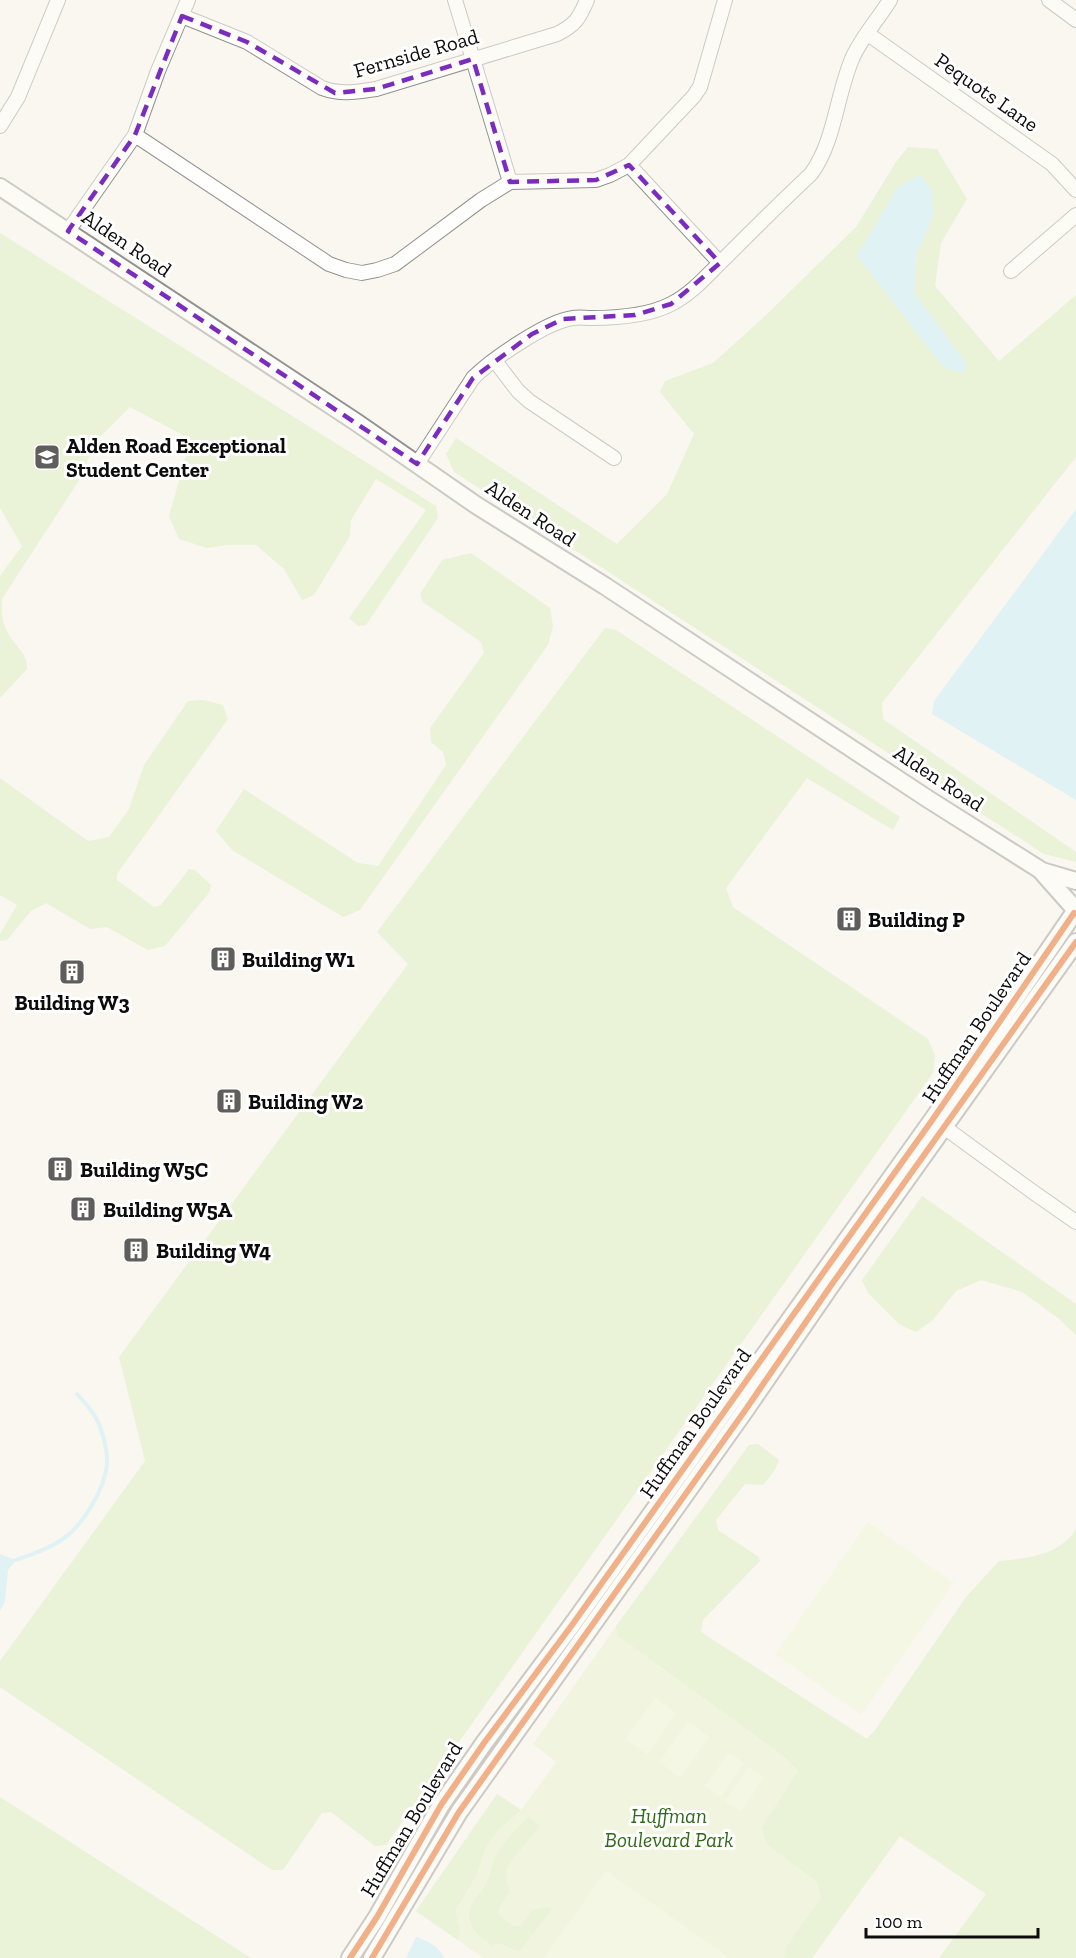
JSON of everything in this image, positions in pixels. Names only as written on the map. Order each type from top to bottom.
[{"type":"street","points":[[0,126],[18,97],[58,0]]},
{"type":"street","points":[[68,231],[135,135],[162,61],[188,0]]},
{"type":"street","points":[[455,0],[510,182]]},
{"type":"street","name":"Fernside Road","points":[[182,16],[247,42],[322,88],[335,93],[350,93],[376,89],[557,34],[572,27],[587,0]]},
{"type":"street","points":[[135,135],[329,264],[362,273],[377,270],[395,264],[481,200],[510,182],[596,180],[628,165],[700,87],[725,0]]},
{"type":"street","points":[[417,464],[473,378],[483,368],[532,334],[563,319],[636,315],[671,304],[702,282],[811,174],[819,163],[853,57],[890,0]]},
{"type":"street","points":[[1049,0],[1076,20]]},
{"type":"street","name":"Pequots Lane","points":[[868,34],[1052,164],[1076,190]]},
{"type":"street","points":[[628,165],[720,263]]},
{"type":"street","name":"Alden Road","points":[[0,188],[68,231],[476,505],[605,586],[928,799],[1042,871],[1075,907]]},
{"type":"street","points":[[1011,271],[1076,215]]},
{"type":"street","points":[[495,361],[518,391],[529,401],[614,458]]},
{"type":"street","name":"Alden Road","points":[[1042,871],[1076,881]]},
{"type":"street","name":"Huffman Boulevard","points":[[372,1958],[459,1812],[738,1422],[832,1284],[939,1123],[1075,907]]},
{"type":"street","name":"Huffman Boulevard","points":[[351,1958],[378,1917],[441,1805],[484,1743],[939,1123],[1076,942]]},
{"type":"street","points":[[939,1123],[1076,1222]]},
{"type":"highlighted area","points":[[182,16],[247,42],[335,93],[376,89],[473,59],[510,182],[596,180],[629,165],[720,263],[671,304],[635,315],[563,319],[532,334],[473,378],[417,464],[68,231],[135,135]]},
{"type":"green space","points":[[908,147],[937,149],[967,199],[941,243],[935,286],[999,361],[1076,295],[1076,457],[882,703],[883,719],[1076,852],[1076,862],[1044,854],[454,472],[446,454],[456,438],[617,544],[667,494],[694,434],[660,392],[665,381],[713,363],[764,317],[856,227],[896,162]],"holes":[[[897,188],[934,213],[917,254],[914,292]]]},
{"type":"green space","points":[[0,233],[436,506],[438,518],[366,625],[358,626],[349,618],[426,510],[376,479],[351,520],[350,536],[314,595],[302,600],[284,569],[256,545],[207,548],[179,539],[169,516],[188,449],[181,434],[130,407],[94,443],[83,474],[2,599],[5,627],[24,655],[27,669],[0,698],[0,576],[22,546],[0,508]]},
{"type":"green space","points":[[471,553],[550,608],[553,626],[548,645],[360,910],[343,917],[232,850],[216,831],[244,789],[358,863],[378,866],[446,765],[443,752],[431,742],[430,728],[484,653],[481,642],[423,602],[420,594],[442,560]]},
{"type":"green space","points":[[605,628],[616,630],[900,817],[893,830],[807,778],[726,888],[733,907],[928,1039],[935,1055],[933,1073],[386,1845],[375,1846],[331,1812],[322,1813],[283,1870],[272,1870],[0,1687],[0,1661],[145,1461],[119,1357],[408,964],[377,932]]},
{"type":"green space","points":[[203,700],[223,705],[228,719],[117,874],[117,880],[154,907],[161,905],[189,869],[195,870],[211,885],[209,893],[165,946],[148,950],[107,927],[90,929],[46,903],[31,911],[7,940],[0,941],[0,934],[17,905],[0,895],[0,778],[88,841],[109,837],[129,809],[144,765],[188,701]]},
{"type":"green space","points":[[922,1196],[1076,1304],[1076,1335],[1058,1318],[1022,1292],[981,1280],[956,1291],[932,1321],[916,1332],[899,1324],[868,1293],[862,1280]]},
{"type":"green space","points":[[758,1444],[779,1460],[775,1470],[763,1485],[745,1484],[716,1520],[718,1530],[759,1557],[760,1561],[703,1620],[701,1632],[867,1739],[966,1597],[999,1561],[1032,1557],[1052,1550],[1069,1538],[1076,1529],[1076,1958],[939,1958],[986,1894],[900,1836],[812,1958],[784,1958],[786,1947],[821,1898],[817,1882],[766,1844],[762,1827],[798,1771],[784,1756],[618,1636],[616,1626],[749,1445]]},
{"type":"green space","points":[[868,1522],[954,1583],[861,1715],[775,1654]]},
{"type":"green space","name":"Huffman Boulevard Park","points":[[616,1626],[900,1836],[812,1958],[483,1958],[416,1911],[497,1794],[521,1810],[556,1762],[533,1744]]},
{"type":"green space","points":[[655,1698],[676,1713],[647,1754],[626,1739]]},
{"type":"green space","points":[[688,1722],[709,1737],[680,1777],[659,1762]]},
{"type":"green space","points":[[729,1753],[744,1763],[720,1797],[705,1786]]},
{"type":"green space","points":[[749,1767],[764,1777],[741,1811],[725,1801]]},
{"type":"green space","points":[[497,1794],[521,1810],[497,1831],[485,1849],[477,1874],[455,1911],[460,1931],[458,1940],[416,1911]]},
{"type":"green space","points":[[0,1797],[251,1958],[0,1958]]},
{"type":"green space","points":[[528,1817],[540,1825],[507,1867],[506,1880],[510,1892],[499,1907],[499,1915],[513,1926],[520,1926],[532,1910],[548,1907],[552,1909],[519,1952],[499,1943],[492,1945],[486,1941],[475,1931],[469,1920],[469,1913],[475,1899],[486,1884],[497,1853]]},
{"type":"green space","points":[[606,1871],[729,1958],[544,1958]]},
{"type":"water","points":[[919,175],[932,189],[934,213],[917,254],[914,292],[966,363],[965,373],[944,368],[857,256],[897,188]]},
{"type":"water","points":[[1076,509],[1076,800],[932,714],[934,701]]},
{"type":"water","points":[[0,1554],[16,1560],[8,1570],[5,1602],[0,1611]]},
{"type":"water","points":[[416,1937],[433,1944],[444,1958],[406,1958]]},
{"type":"waterway","points":[[16,1560],[52,1546],[71,1533],[85,1516],[102,1485],[107,1465],[103,1436],[95,1417],[77,1394]]},
{"type":"cycle path","points":[[350,1958],[377,1917],[441,1805],[933,1119],[1074,913]]},
{"type":"cycle path","points":[[372,1958],[459,1812],[1076,942]]},
{"type":"place","name":"Alden Road Exceptional Student Center","points":[[47,457]]},
{"type":"place","name":"Building P","points":[[849,919]]},
{"type":"place","name":"Building W1","points":[[223,959]]},
{"type":"place","name":"Building W3","points":[[72,972]]},
{"type":"place","name":"Building W2","points":[[229,1101]]},
{"type":"place","name":"Building W5C","points":[[60,1169]]},
{"type":"place","name":"Building W5A","points":[[83,1209]]},
{"type":"place","name":"Building W4","points":[[136,1250]]}]
